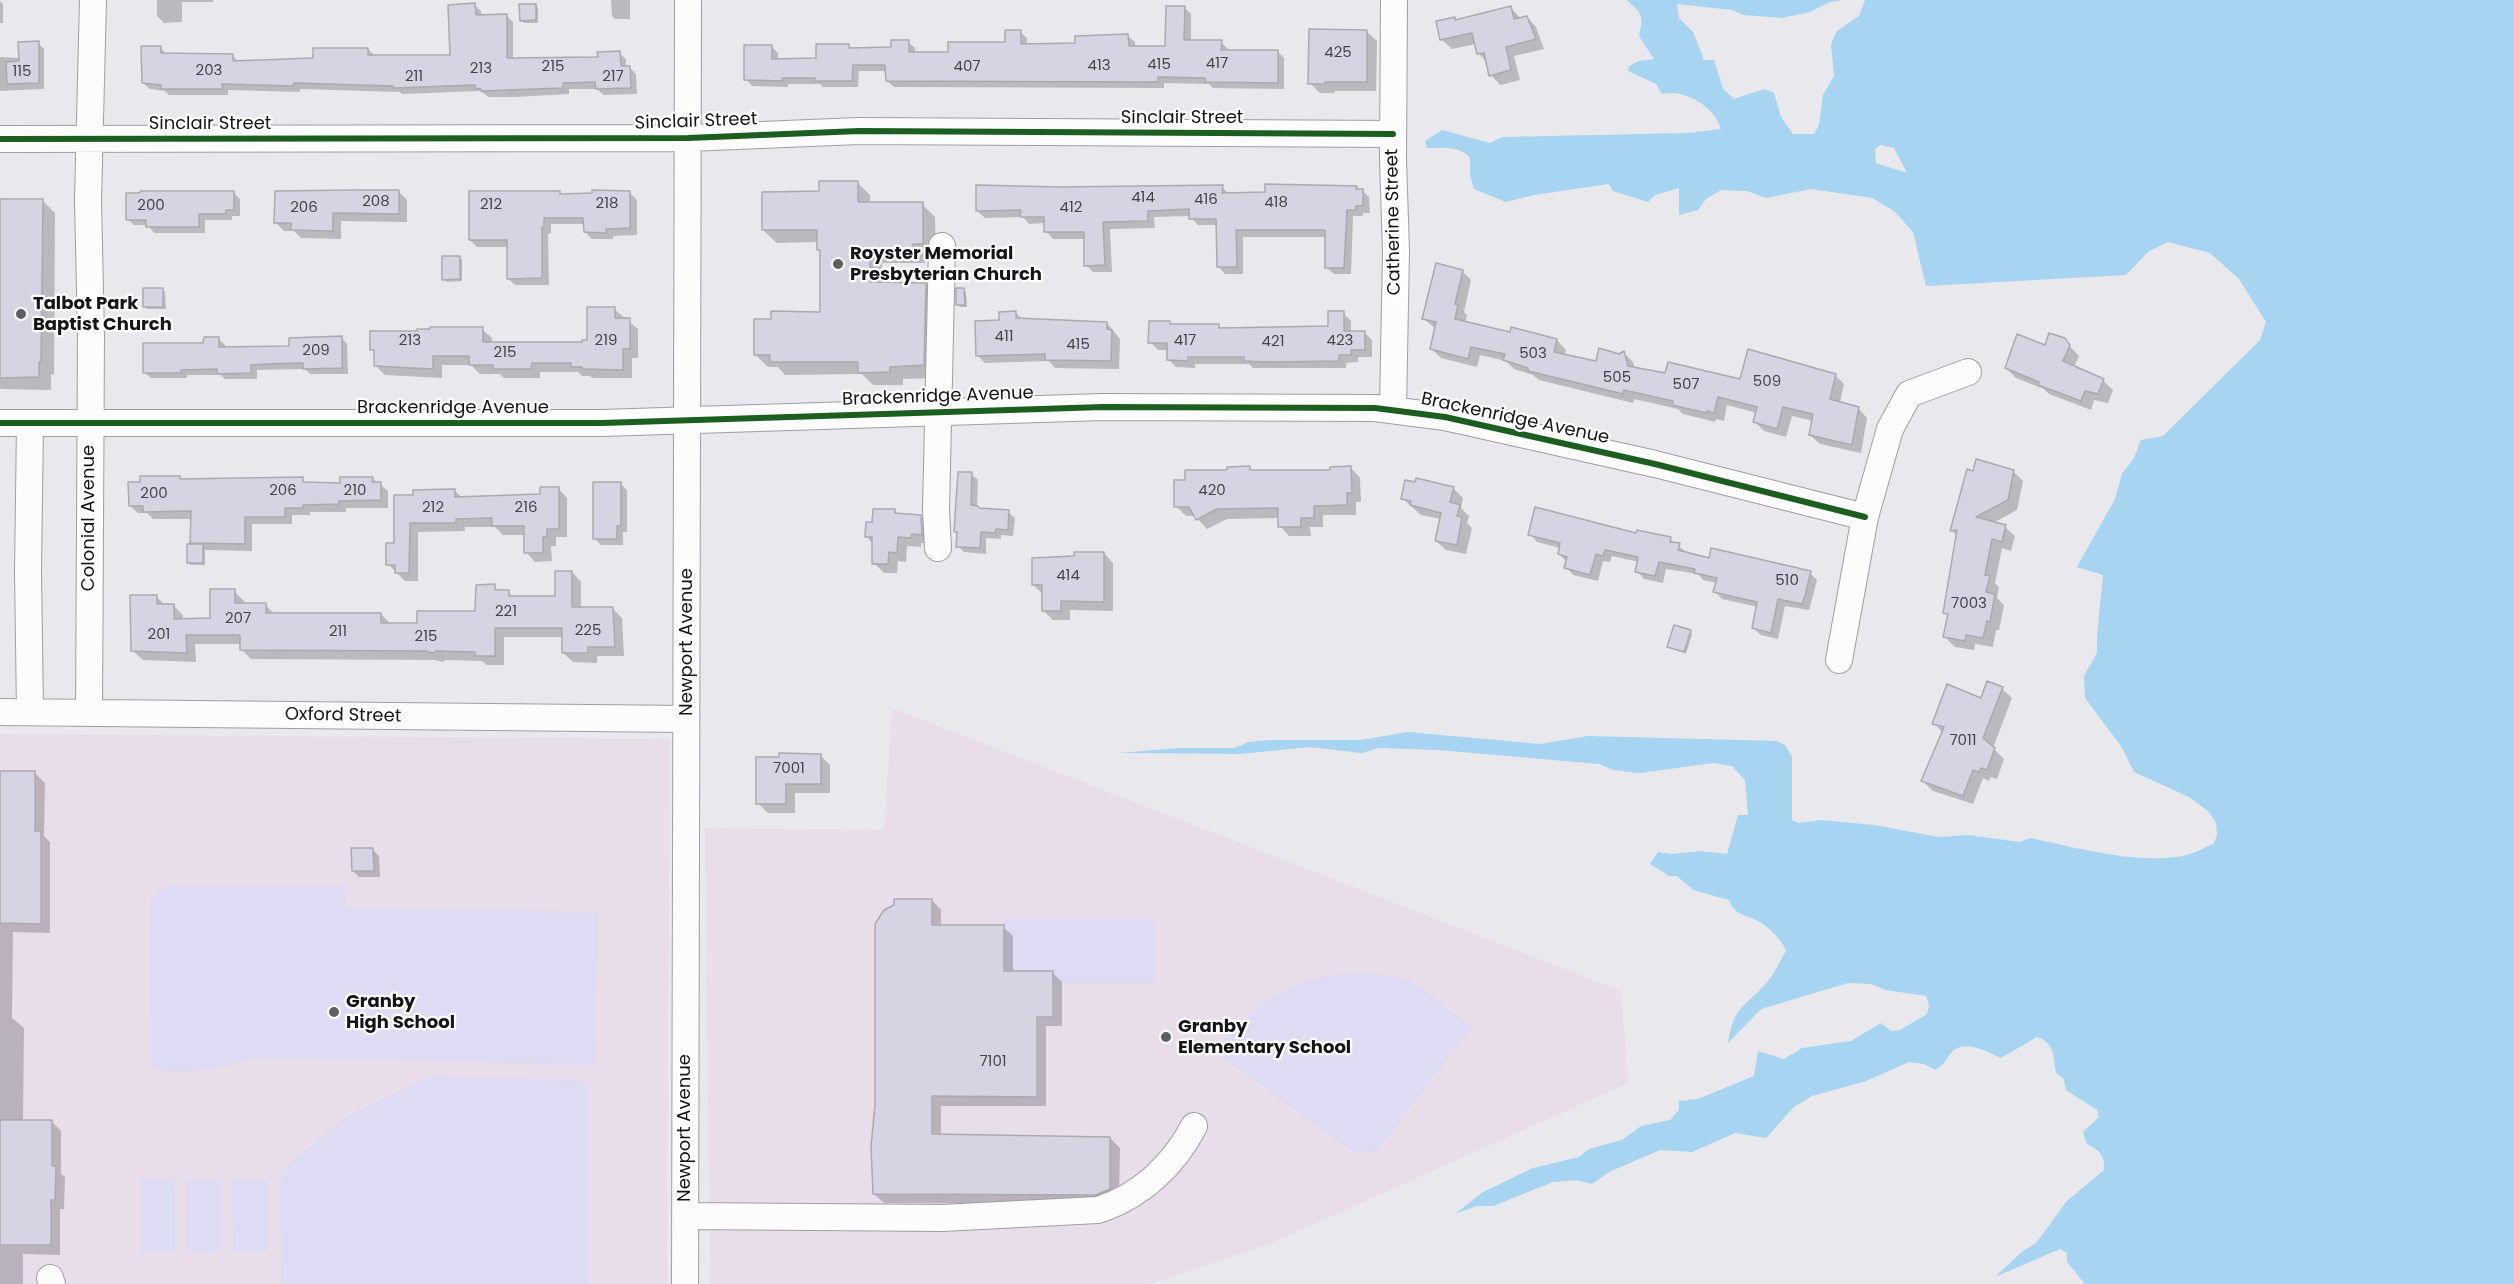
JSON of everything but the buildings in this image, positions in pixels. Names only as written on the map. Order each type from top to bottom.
[{"type":"street","name":"Colonial Avenue","points":[[89,713],[90,139],[93,0]]},
{"type":"street","name":"Newport Avenue","points":[[686,1284],[688,0]]},
{"type":"street","name":"Catherine Street","points":[[1393,409],[1396,251],[1393,134],[1394,0]]},
{"type":"street","name":"Sinclair Street","points":[[0,139],[688,138],[859,131],[1393,134]]},
{"type":"street","points":[[938,548],[936,510],[942,246]]},
{"type":"street","points":[[1839,660],[1864,517],[1890,429],[1909,394],[1968,372]]},
{"type":"street","name":"Brackenridge Avenue","points":[[0,423],[602,423],[1103,407],[1393,409],[1445,417],[1655,464],[1864,517]]},
{"type":"street","points":[[30,423],[27,572],[30,712]]},
{"type":"street","name":"Oxford Street","points":[[0,712],[686,720]]},
{"type":"street","points":[[685,1216],[942,1218],[1098,1210],[1117,1204],[1148,1184],[1168,1166],[1184,1145],[1194,1126]]},
{"type":"shaded area","name":"Granby Elementary School","points":[[892,708],[1621,991],[1628,1083],[1274,1242],[1150,1284],[710,1284],[705,828],[884,830]]},
{"type":"shaded area","name":"Granby High School","points":[[0,734],[670,739],[667,1284],[0,1284]]},
{"type":"shaded area","points":[[166,886],[346,886],[345,908],[598,912],[595,1064],[253,1058],[228,1066],[202,1070],[150,1069],[151,900]]},
{"type":"shaded area","points":[[1004,920],[1156,920],[1156,983],[1053,983],[1053,971],[1004,971]]},
{"type":"shaded area","points":[[1364,972],[1410,980],[1471,1027],[1377,1150],[1355,1153],[1214,1051],[1263,1001],[1308,979]]},
{"type":"shaded area","points":[[434,1075],[588,1082],[588,1284],[281,1284],[280,1181],[287,1166],[351,1114]]},
{"type":"shaded area","points":[[174,1178],[175,1252],[140,1252],[140,1179]]},
{"type":"shaded area","points":[[186,1179],[221,1179],[221,1252],[187,1253]]},
{"type":"shaded area","points":[[232,1179],[267,1179],[267,1252],[233,1252]]},
{"type":"water","points":[[1627,0],[1842,0],[1830,2],[1810,12],[1782,18],[1743,15],[1733,10],[1677,4],[1679,18],[1693,32],[1704,60],[1714,60],[1723,89],[1734,99],[1764,89],[1774,93],[1781,117],[1793,134],[1814,134],[1819,125],[1823,95],[1834,76],[1831,44],[1837,31],[1859,16],[1865,0],[2514,0],[2514,1284],[2085,1284],[2067,1262],[2067,1253],[2060,1249],[1995,1277],[2023,1251],[2036,1243],[2067,1201],[2104,1170],[2102,1157],[2098,1151],[2087,1144],[2083,1132],[2099,1117],[2097,1110],[2066,1090],[2064,1079],[2056,1073],[2050,1047],[2037,1037],[2001,1058],[1969,1046],[1962,1047],[1951,1053],[1935,1070],[1924,1064],[1909,1062],[1866,1081],[1812,1096],[1794,1107],[1766,1138],[1735,1133],[1692,1152],[1660,1150],[1609,1172],[1592,1184],[1576,1180],[1553,1182],[1493,1206],[1476,1206],[1455,1214],[1483,1192],[1533,1168],[1579,1157],[1589,1149],[1622,1140],[1641,1126],[1670,1120],[1679,1110],[1679,1101],[1698,1099],[1754,1076],[1758,1051],[1784,1059],[1802,1048],[1851,1041],[1881,1023],[1891,1031],[1900,1030],[1927,1014],[1929,1005],[1926,996],[1886,990],[1871,984],[1848,983],[1761,1009],[1728,1043],[1738,1013],[1769,980],[1786,951],[1772,931],[1760,922],[1738,912],[1729,900],[1693,890],[1677,876],[1669,876],[1650,864],[1658,852],[1672,854],[1700,851],[1727,854],[1738,815],[1748,815],[1745,780],[1732,766],[1713,763],[1640,773],[1613,770],[1599,764],[1438,750],[1380,748],[1361,753],[1310,747],[1240,754],[1119,753],[1178,748],[1234,748],[1249,742],[1271,740],[1361,740],[1408,732],[1540,744],[1588,736],[1777,741],[1786,746],[1792,757],[1792,820],[1799,823],[1821,820],[1874,825],[1939,837],[1968,835],[2020,842],[2030,838],[2106,854],[2145,858],[2183,856],[2213,844],[2217,836],[2216,823],[2208,811],[2189,797],[2134,772],[2121,746],[2085,698],[2084,676],[2097,653],[2103,575],[2077,567],[2115,499],[2122,474],[2134,458],[2141,440],[2163,436],[2260,340],[2266,322],[2239,279],[2210,253],[2168,242],[2149,251],[2126,275],[1926,286],[1913,232],[1894,211],[1872,198],[1811,189],[1766,198],[1747,191],[1721,190],[1706,199],[1698,210],[1679,215],[1679,188],[1655,195],[1648,202],[1613,191],[1609,184],[1534,195],[1506,202],[1474,189],[1470,175],[1470,158],[1466,154],[1450,148],[1427,148],[1425,141],[1442,130],[1490,143],[1502,137],[1688,133],[1721,129],[1713,113],[1697,101],[1679,94],[1662,94],[1656,84],[1628,71],[1629,66],[1639,61],[1654,59],[1639,36],[1641,19],[1639,12]],"holes":[[[1880,145],[1894,148],[1907,173],[1876,163],[1875,149]]]},
{"type":"cycle path","points":[[0,139],[688,138],[859,131],[1393,134]]},
{"type":"cycle path","points":[[0,423],[602,423],[1103,407],[1375,408],[1445,417],[1655,464],[1865,517]]},
{"type":"place","name":"Royster Memorial Presbyterian Church","points":[[838,264]]},
{"type":"place","name":"Talbot Park Baptist Church","points":[[21,314]]},
{"type":"place","name":"Granby High School","points":[[334,1012]]},
{"type":"place","name":"Granby Elementary School","points":[[1166,1037]]}]
